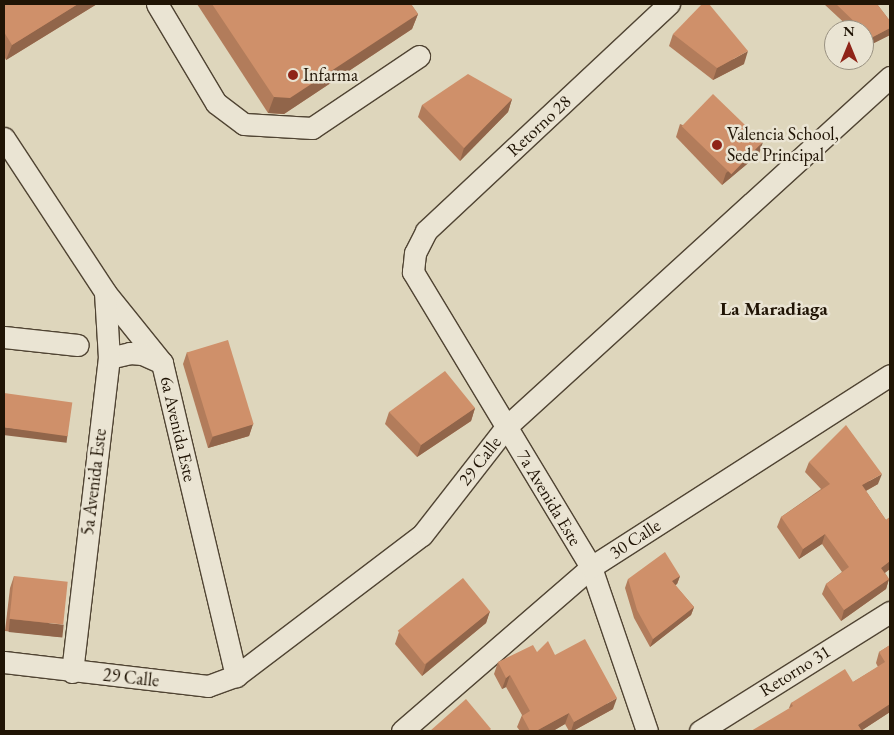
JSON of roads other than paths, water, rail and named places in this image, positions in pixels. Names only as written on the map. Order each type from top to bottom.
[{"type":"street","points":[[157,4],[216,103],[244,124],[312,128],[419,56]]},
{"type":"street","name":"Retorno 28","points":[[415,253],[426,232],[669,4]]},
{"type":"street","name":"29 Calle","points":[[4,662],[72,672],[208,686],[236,676],[422,535],[506,427],[890,77]]},
{"type":"street","name":"6a Avenida Este","points":[[4,138],[105,292],[162,363],[236,676]]},
{"type":"street","name":"7a Avenida Este","points":[[415,253],[413,272],[591,567],[647,731]]},
{"type":"street","name":"5a Avenida Este","points":[[72,672],[109,358],[105,292]]},
{"type":"street","points":[[4,337],[78,345]]},
{"type":"street","points":[[109,358],[130,353],[142,354],[162,363]]},
{"type":"street","name":"30 Calle","points":[[402,731],[591,567],[890,375]]},
{"type":"street","name":"Retorno 31","points":[[700,731],[890,612]]},
{"type":"place","name":"Infarma","points":[[293,75]]},
{"type":"place","name":"Valencia School, Sede Principal","points":[[717,145]]},
{"type":"district","name":"La Maradiaga","points":[[774,309]]}]
